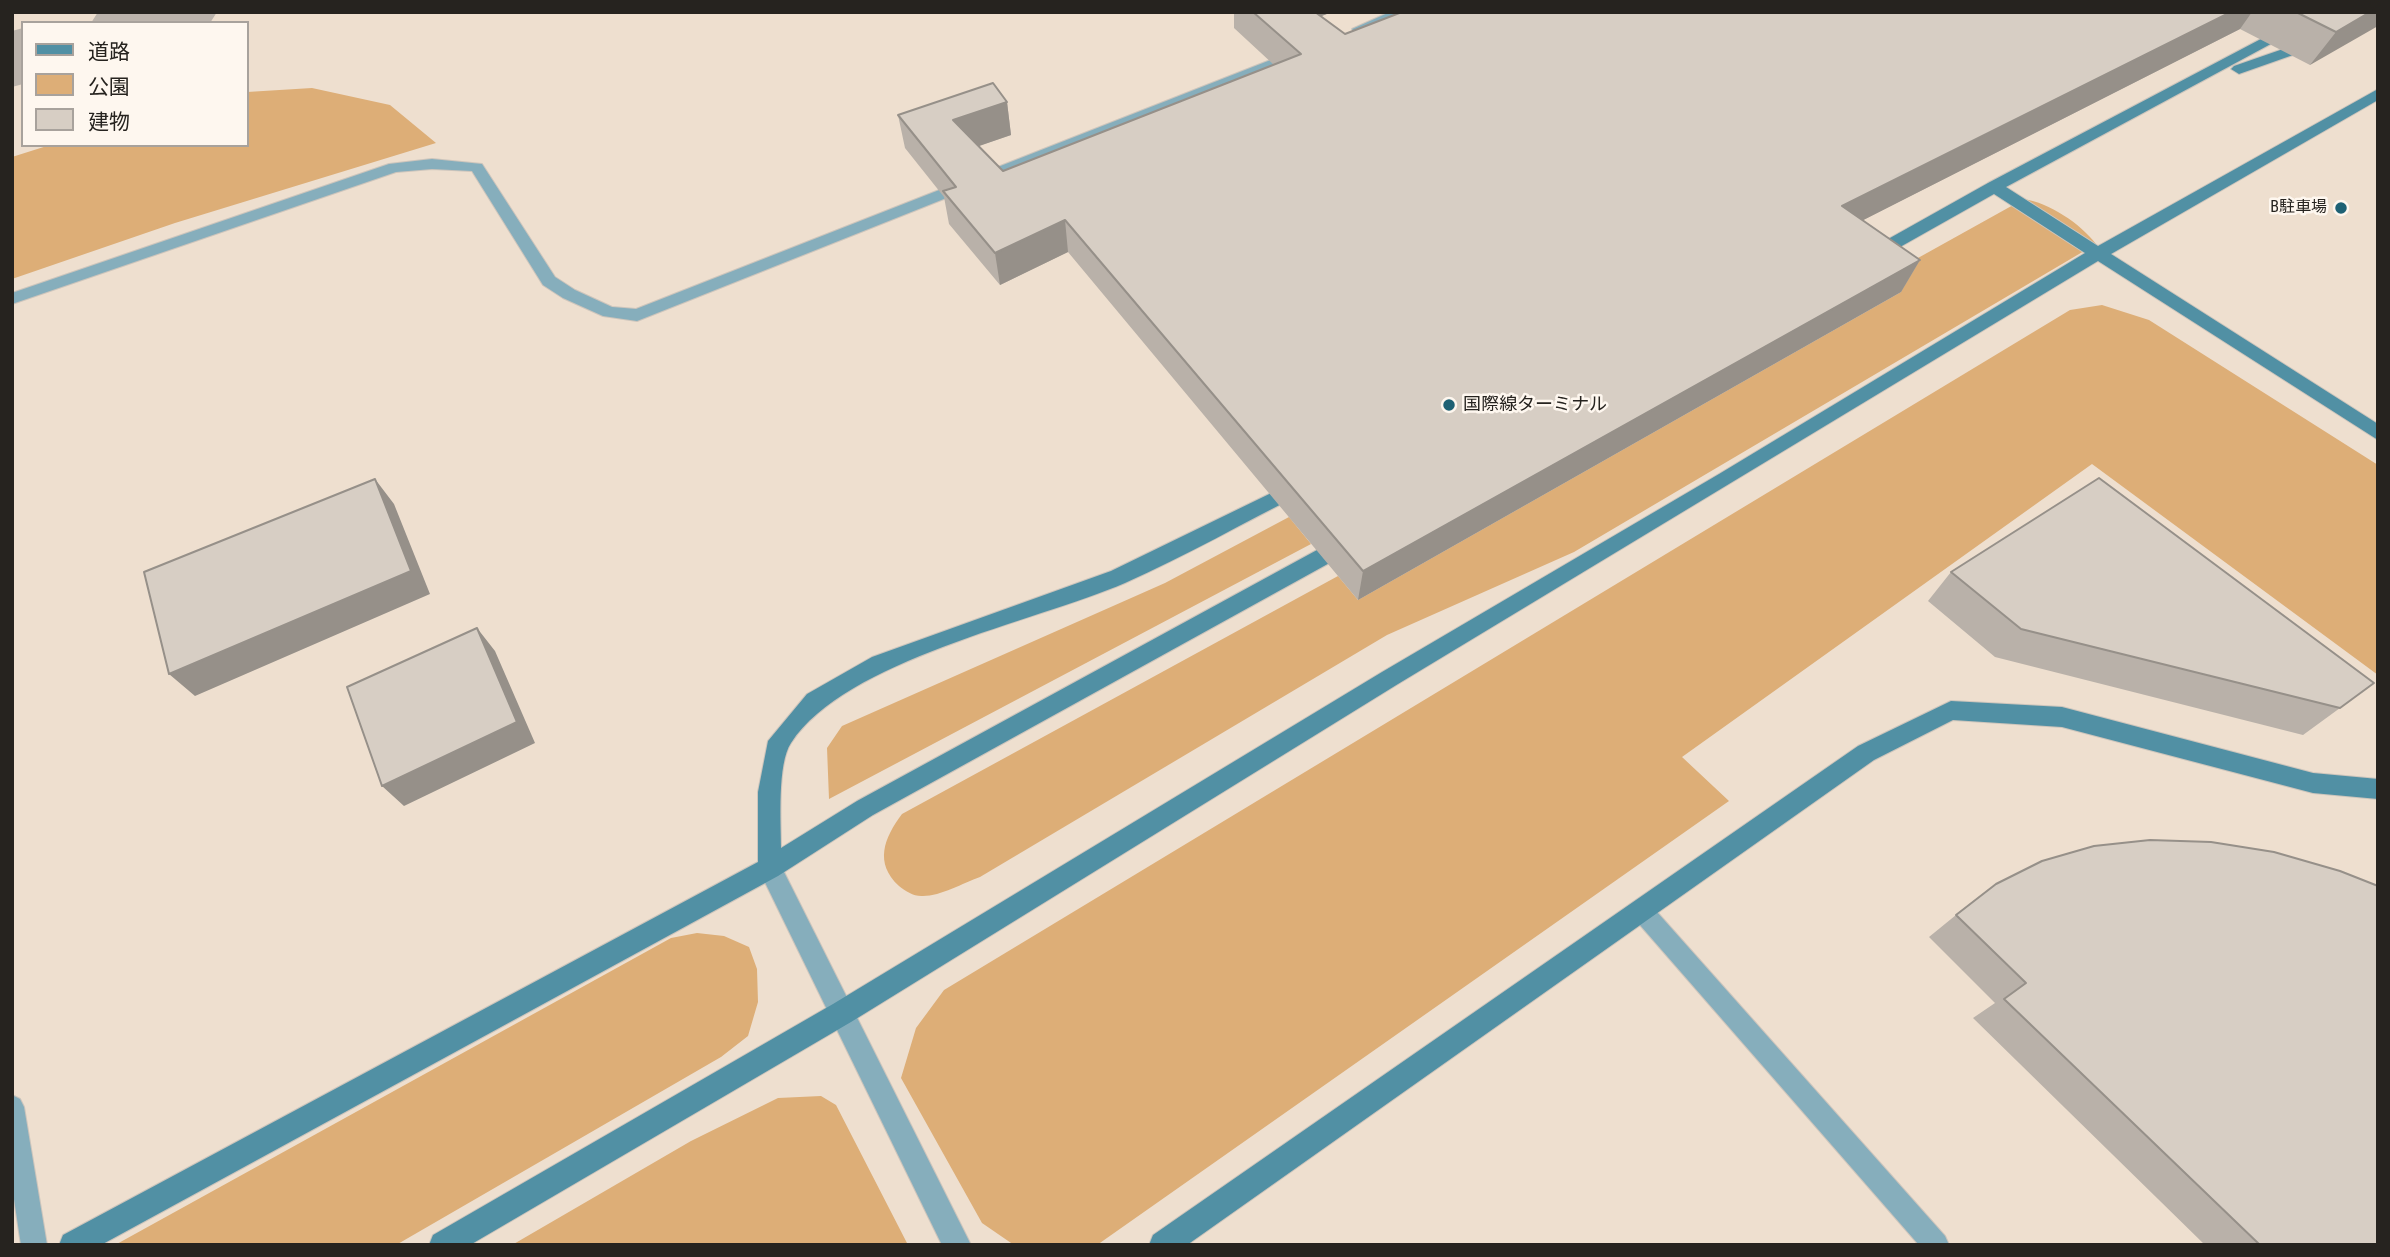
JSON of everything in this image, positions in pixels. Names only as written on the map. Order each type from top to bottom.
[{"type":"street","points":[[1853,265],[2323,12]]},
{"type":"street","points":[[2181,89],[2288,52],[2361,12]]},
{"type":"street","points":[[443,1245],[842,1013],[1390,678],[1726,479],[2098,252],[2378,94]]},
{"type":"street","points":[[1994,187],[2378,433]]},
{"type":"street","points":[[957,1245],[770,868],[769,792],[779,741],[815,701],[880,663],[1118,577],[1319,476]]},
{"type":"street","points":[[73,1245],[770,868],[865,808],[1367,533]]},
{"type":"street","points":[[1163,1245],[1866,753],[1951,710],[2062,717],[2313,783],[2378,789]]},
{"type":"lane","points":[[1350,33],[1402,12]]},
{"type":"lane","points":[[12,299],[394,167],[432,164],[477,167],[549,281],[569,294],[609,312],[637,315],[1311,48]]},
{"type":"lane","points":[[1641,910],[1936,1245]]},
{"type":"lane","points":[[12,1107],[34,1245]]},
{"type":"shaded area","points":[[12,12],[2378,12],[2378,1245],[12,1245]]},
{"type":"green space","points":[[312,88],[390,105],[436,143],[175,223],[12,279],[12,157],[44,147],[248,147],[248,92]]},
{"type":"green space","points":[[2024,199],[2063,215],[2096,244],[1574,552],[1387,635],[980,877],[944,892],[920,896],[904,890],[891,877],[886,868],[884,850],[890,832],[902,814],[1338,576],[1358,600],[1901,292],[1882,278]]},
{"type":"green space","points":[[2102,305],[2149,320],[2378,465],[2378,675],[2092,464],[1682,757],[1729,801],[1097,1245],[1014,1245],[982,1223],[901,1078],[916,1028],[944,990],[2070,310]]},
{"type":"green space","points":[[1289,517],[1311,544],[829,799],[827,748],[842,726],[1165,583]]},
{"type":"green space","points":[[697,933],[724,936],[749,947],[757,969],[758,1002],[748,1036],[721,1057],[396,1245],[115,1245],[671,938]]},
{"type":"green space","points":[[821,1096],[836,1105],[908,1245],[512,1245],[691,1141],[778,1098]]},
{"type":"building","name":"国際線ターミナル","points":[[1253,12],[1315,12],[1345,34],[1402,12],[2231,12],[1842,206],[1920,260],[1363,571],[1065,220],[995,253],[943,191],[956,187],[898,115],[993,83],[1007,102],[953,120],[1003,171],[1301,54]]},
{"type":"building","points":[[2296,12],[2370,12],[2336,32]]},
{"type":"building","points":[[2099,478],[2374,683],[2340,708],[2021,629],[1951,572]]},
{"type":"building","points":[[375,479],[411,571],[169,674],[144,572]]},
{"type":"building","points":[[477,628],[517,722],[382,786],[347,687]]},
{"type":"building","points":[[2150,840],[2211,842],[2274,852],[2340,871],[2378,886],[2378,1245],[2260,1245],[2004,999],[2026,983],[1956,915],[1996,884],[2042,861],[2094,846]]},
{"type":"taxiway","points":[[143,21],[172,12]]},
{"type":"taxiway","points":[[12,59],[21,57]]},
{"type":"place","name":"B駐車場","points":[[2341,208]]},
{"type":"place","name":"国際線ターミナル","points":[[1449,405]]}]
